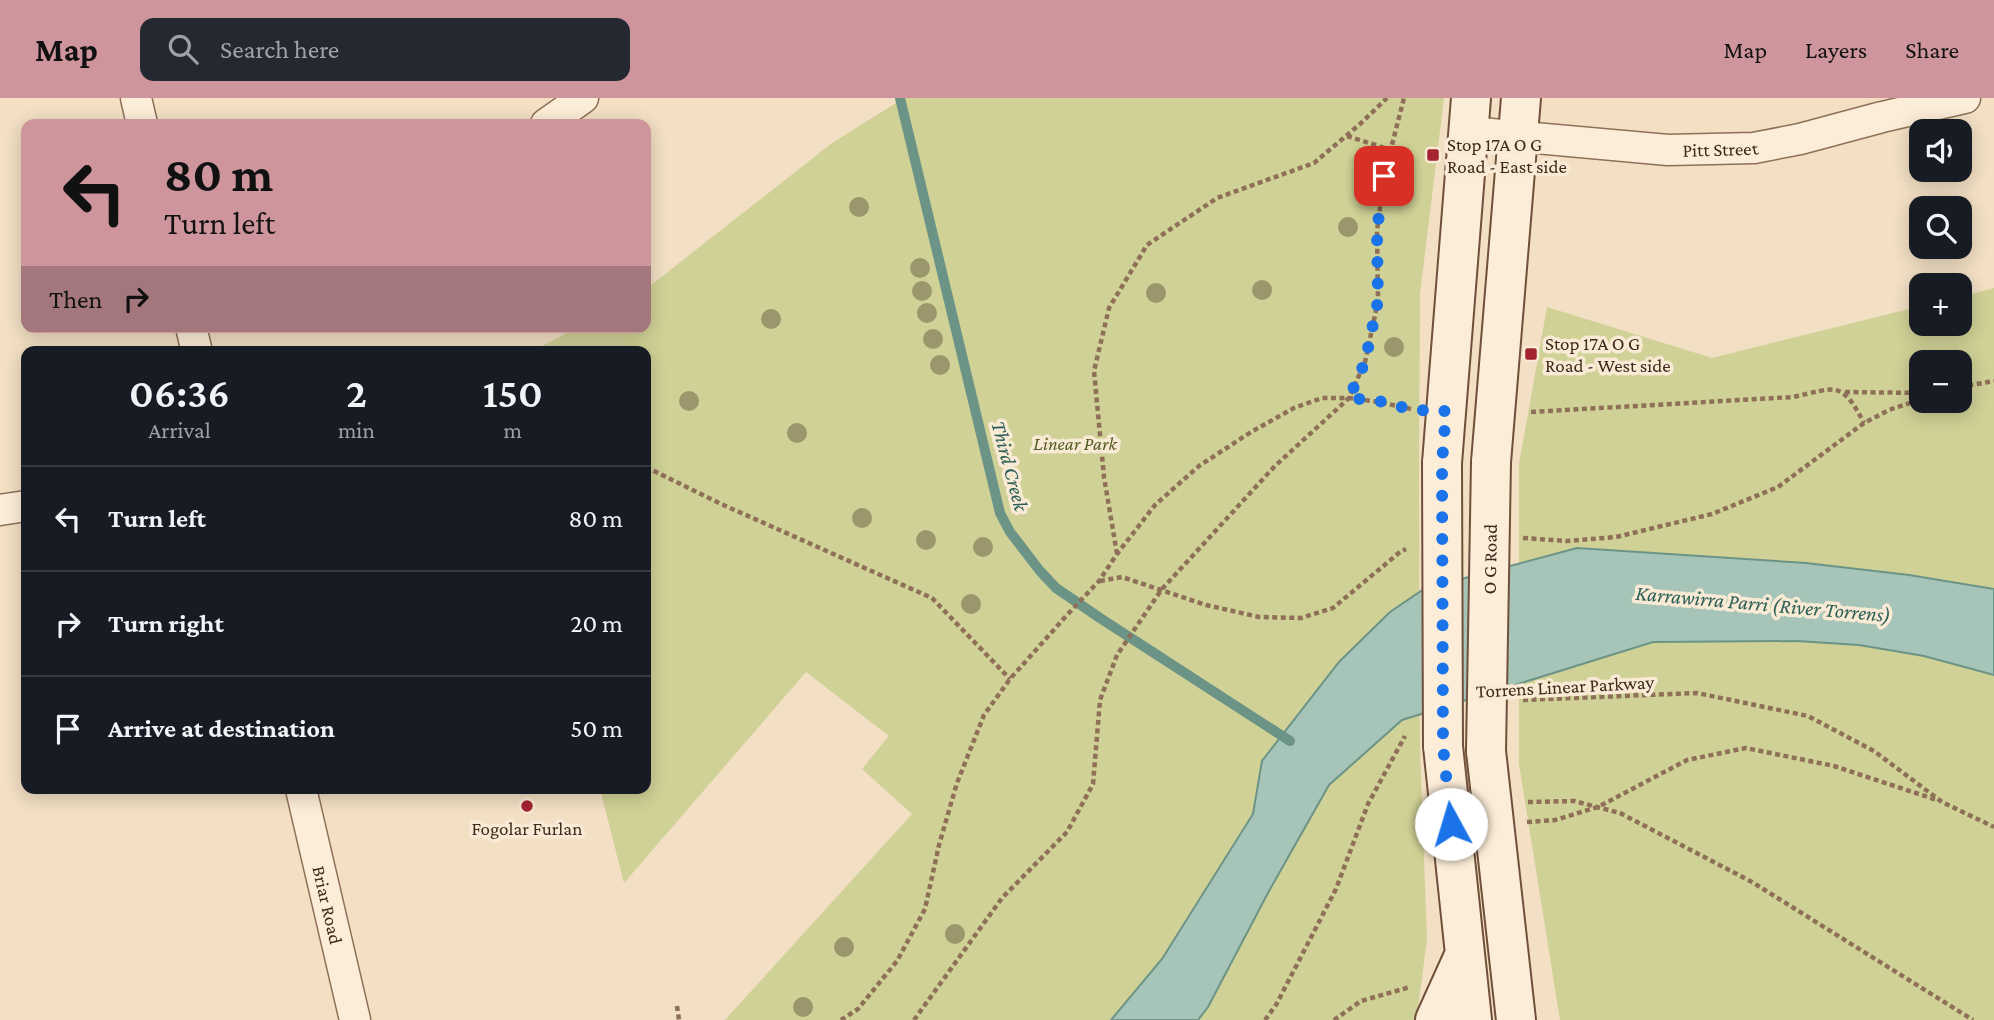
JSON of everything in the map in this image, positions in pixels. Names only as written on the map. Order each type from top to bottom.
[{"type":"main road","name":"O G Road","points":[[1516,1020],[1486,751],[1491,462],[1521,98]]},
{"type":"main road","points":[[1470,115],[1442,463],[1443,746],[1472,1020]]},
{"type":"main road","points":[[1435,1020],[1465,956]]},
{"type":"street","points":[[136,98],[141,119]]},
{"type":"street","points":[[553,119],[583,98]]},
{"type":"street","name":"Pitt Street","points":[[1470,115],[1518,136],[1668,150],[1754,148],[1965,98]]},
{"type":"street","points":[[0,510],[21,507]]},
{"type":"street","name":"Briar Road","points":[[302,794],[355,1020]]},
{"type":"path","points":[[1117,554],[1104,477],[1094,371],[1109,308],[1147,246],[1217,198],[1314,163],[1387,98]]},
{"type":"path","points":[[914,1020],[1002,898],[1068,832],[1093,784],[1100,701],[1117,655],[1163,589],[1275,466],[1349,398],[1365,362],[1378,301],[1377,231],[1384,176],[1404,98]]},
{"type":"path","points":[[1347,136],[1391,150]]},
{"type":"path","points":[[1972,385],[1994,381]]},
{"type":"path","points":[[1494,409],[1524,412],[1793,397],[1832,389],[1844,393],[1909,396]]},
{"type":"path","points":[[1844,393],[1853,400],[1864,423],[1909,402]]},
{"type":"path","points":[[841,1020],[858,1009],[897,961],[925,909],[939,845],[957,783],[984,715],[1010,678],[1100,581],[1155,505],[1199,466],[1251,432],[1294,408],[1322,398],[1379,401],[1413,410],[1446,411]]},
{"type":"path","points":[[651,469],[719,503],[932,598],[1010,678]]},
{"type":"path","name":"Torrens Linear Parkway","points":[[1511,701],[1697,693],[1808,716],[1874,751],[1942,802]]},
{"type":"path","points":[[1265,1020],[1276,1005],[1336,889],[1368,804],[1406,734]]},
{"type":"path","name":"Torrens Linear Parkway","points":[[1493,813],[1555,820],[1598,807],[1688,760],[1746,748],[1835,766],[1942,802],[1994,827]]},
{"type":"path","points":[[1493,813],[1574,801],[1620,813],[1752,882],[1973,1020]]},
{"type":"path","points":[[1334,1020],[1361,1001],[1417,983]]},
{"type":"path","points":[[677,1006],[679,1020]]},
{"type":"green space","name":"Linear Park","points":[[904,98],[1444,98],[1420,294],[1420,749],[1427,939],[1415,1020],[725,1020],[912,814],[862,769],[889,736],[806,672],[624,883],[601,794],[651,794],[651,346],[542,346],[567,333],[651,333],[651,285],[832,143]]},
{"type":"green space","points":[[1994,288],[1994,1020],[1560,1020],[1519,764],[1519,464],[1547,307],[1712,358],[1909,309],[1909,336],[1972,336],[1972,294]]},
{"type":"water","name":"Karrawirra Parri (River Torrens)","points":[[1577,548],[1806,563],[1909,575],[1994,589],[1994,675],[1924,656],[1859,645],[1797,641],[1653,642],[1402,720],[1329,785],[1208,1007],[1198,1020],[1111,1020],[1162,959],[1253,814],[1262,761],[1339,662],[1390,612],[1424,589]]},
{"type":"waterway","name":"Third Creek","points":[[900,98],[1000,513],[1010,532],[1056,588],[1290,741]]},
{"type":"place","name":"Stop 17A O G Road - East side","points":[[1433,155]]},
{"type":"place","name":"Stop 17A O G Road - West side","points":[[1531,354]]},
{"type":"place","name":"Fogolar Furlan","points":[[527,806]]},
{"type":"route","points":[[1384,176],[1377,231],[1378,301],[1365,362],[1349,398],[1379,401],[1413,410],[1446,411],[1442,463],[1443,746],[1451,824]]}]
